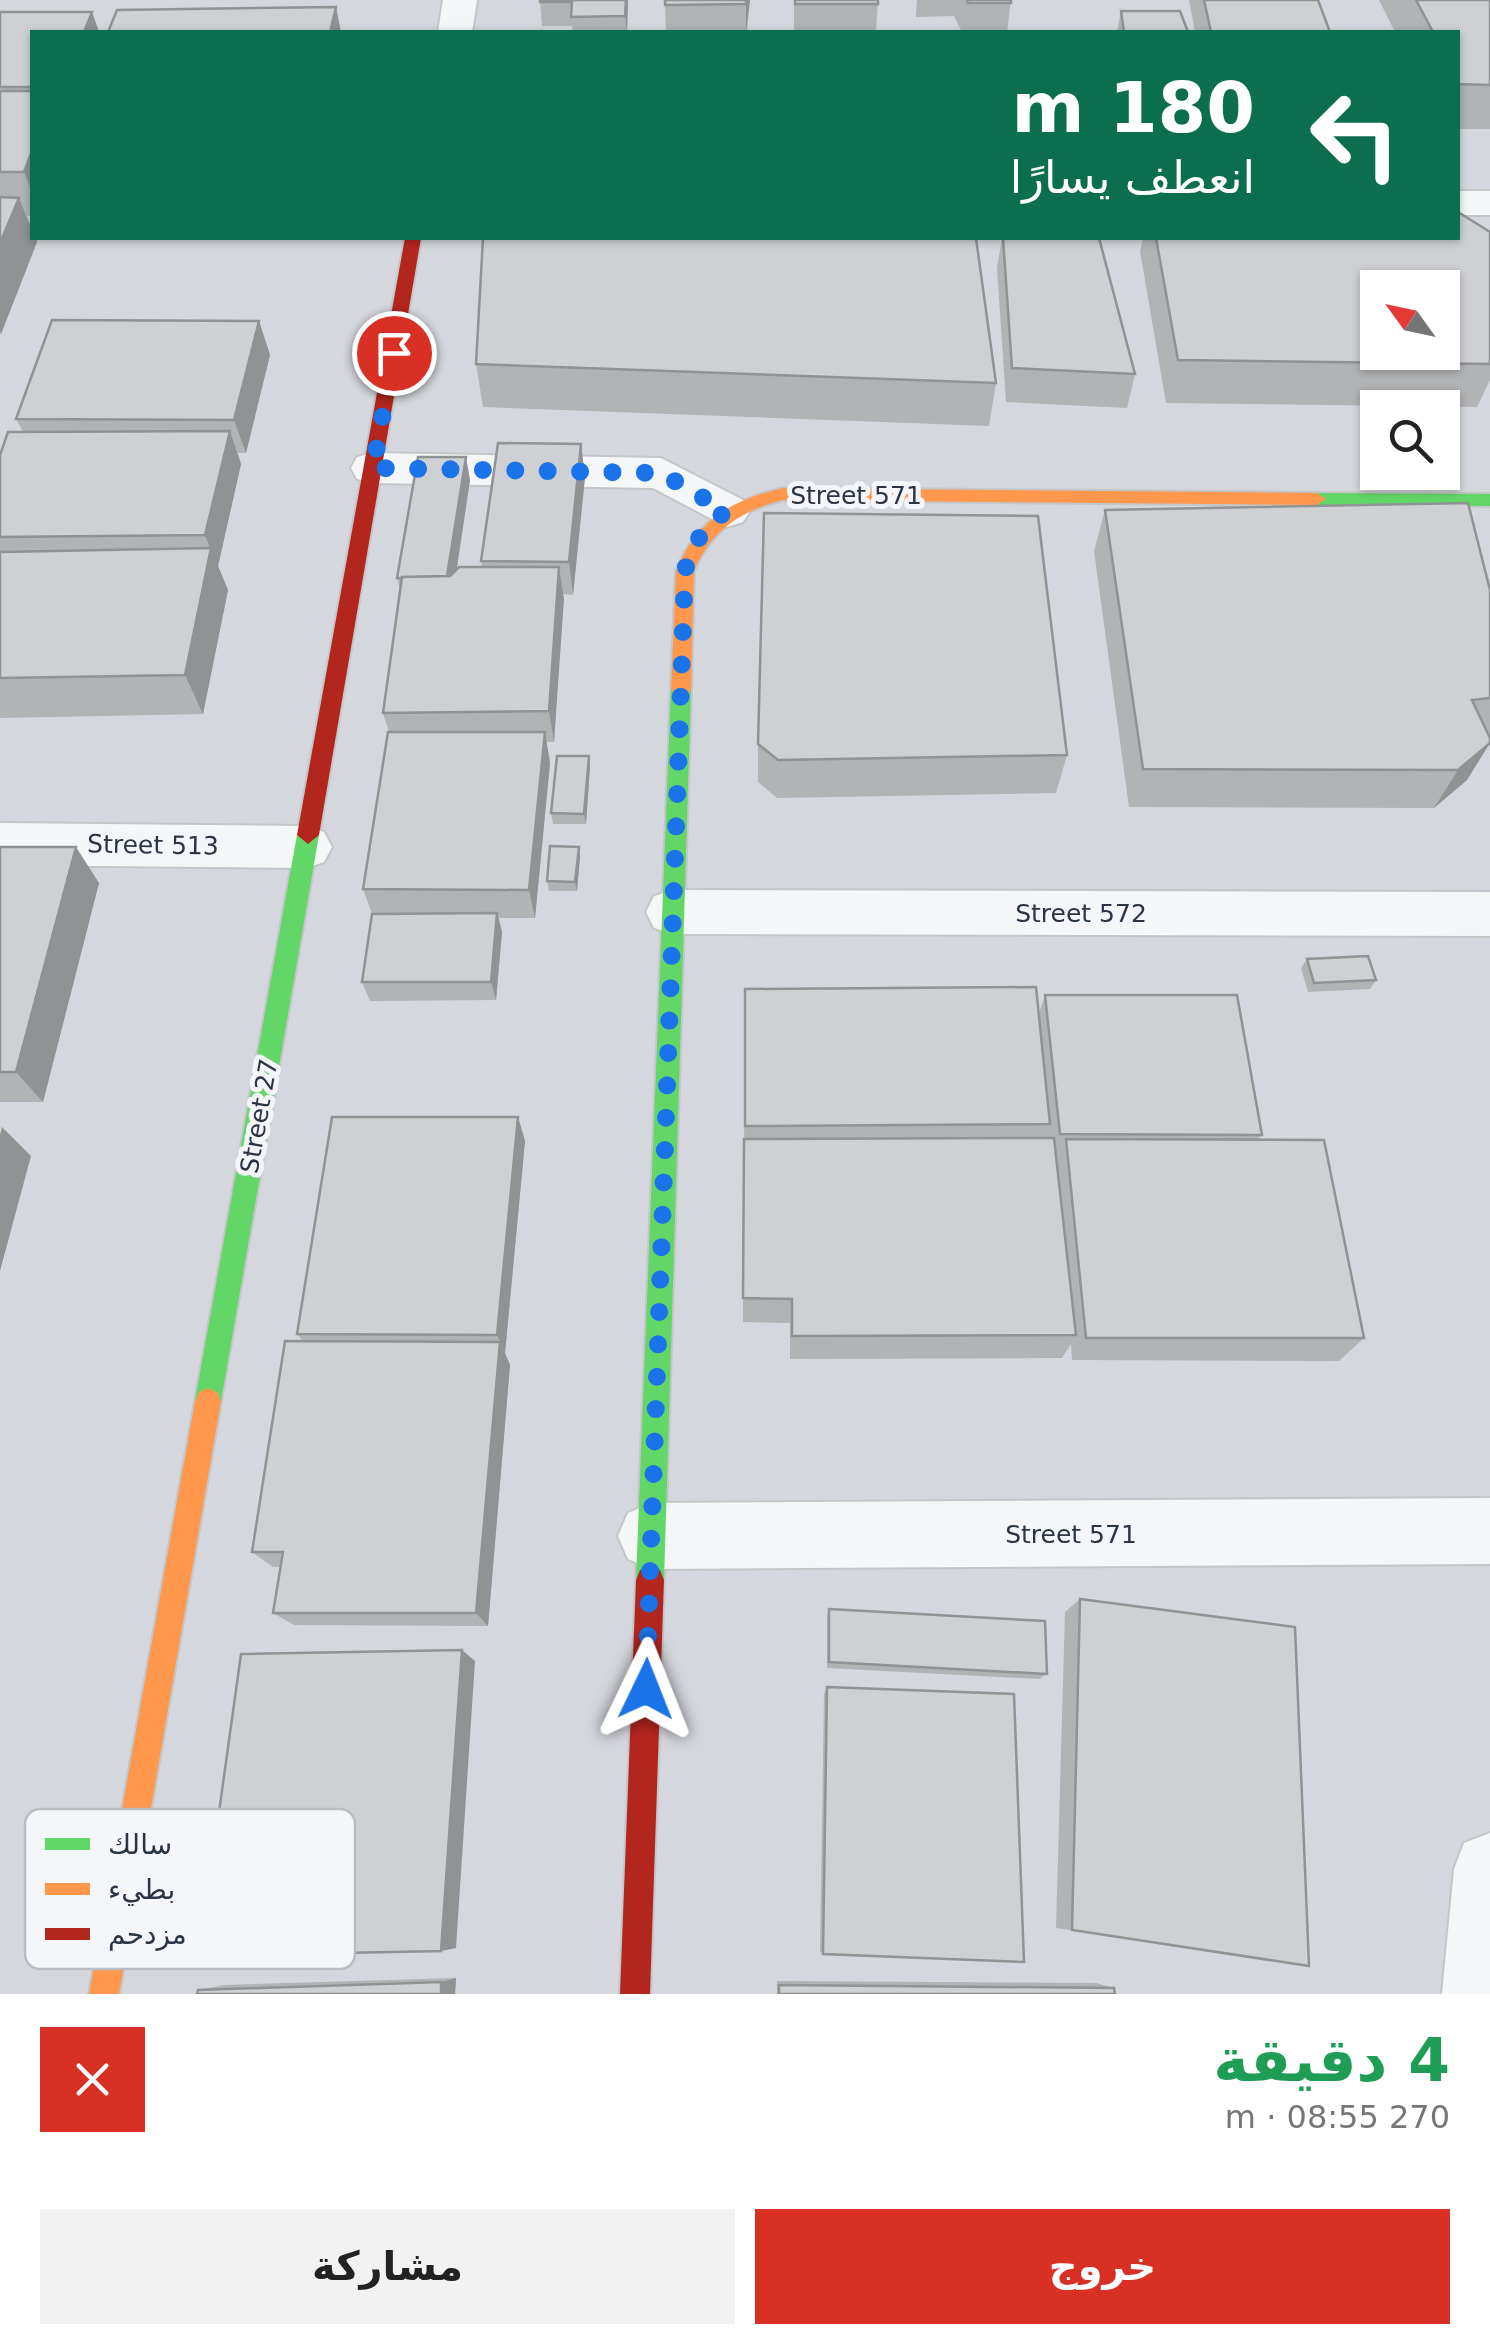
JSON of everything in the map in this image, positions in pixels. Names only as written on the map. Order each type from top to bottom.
[{"type":"street","points":[[455,30],[460,0]]},
{"type":"street","points":[[1460,203],[1490,203]]},
{"type":"street","name":"Street 27","points":[[137,1809],[414,240]]},
{"type":"street","points":[[373,468],[661,473],[726,511]]},
{"type":"street","name":"Street 571","points":[[636,1994],[685,571],[690,548],[704,528],[726,511],[783,494],[1490,500]]},
{"type":"street","name":"Street 513","points":[[0,844],[306,847]]},
{"type":"street","name":"Street 572","points":[[673,912],[1490,914]]},
{"type":"street","name":"Street 571","points":[[652,1536],[1490,1531]]},
{"type":"street","points":[[1480,1994],[1490,1869]]},
{"type":"street","name":"Street 27","points":[[104,1994],[108,1969]]},
{"type":"shaded area","points":[[0,0],[1490,0],[1490,1994],[0,1994]]},
{"type":"building","points":[[540,0],[626,0],[625,16],[571,17],[572,2]]},
{"type":"building","points":[[665,0],[746,0],[746,4],[665,5]]},
{"type":"building","points":[[795,0],[878,0],[878,4],[795,4]]},
{"type":"building","points":[[967,0],[1011,0],[1011,3],[968,3]]},
{"type":"building","points":[[1204,0],[1318,0],[1329,30],[1211,30]]},
{"type":"building","points":[[1416,0],[1490,0],[1490,85],[1460,84],[1460,30],[1432,30]]},
{"type":"building","points":[[336,7],[330,30],[109,30],[117,10]]},
{"type":"building","points":[[1121,11],[1180,11],[1187,30],[1124,30]]},
{"type":"building","points":[[0,12],[92,12],[85,30],[30,30],[30,87],[0,87]]},
{"type":"building","points":[[0,91],[30,91],[30,156],[24,172],[0,172]]},
{"type":"building","points":[[0,197],[19,198],[0,243]]},
{"type":"building","points":[[1460,213],[1490,232],[1490,364],[1460,364],[1460,270],[1360,270],[1360,362],[1178,360],[1156,240],[1460,240]]},
{"type":"building","points":[[483,240],[976,240],[996,383],[476,364]]},
{"type":"building","points":[[1003,240],[1100,240],[1135,374],[1012,368]]},
{"type":"building","points":[[52,320],[259,321],[234,420],[16,419]]},
{"type":"building","points":[[230,431],[205,535],[0,537],[0,455],[8,432]]},
{"type":"building","points":[[498,443],[581,444],[569,562],[481,561]]},
{"type":"building","points":[[418,457],[466,457],[447,576],[397,578]]},
{"type":"building","points":[[1468,503],[1490,590],[1490,698],[1472,700],[1490,743],[1458,770],[1143,769],[1105,510]]},
{"type":"building","points":[[764,513],[1038,516],[1067,755],[778,760],[758,744]]},
{"type":"building","points":[[211,548],[185,675],[0,678],[0,552]]},
{"type":"building","points":[[459,567],[559,567],[549,711],[383,713],[402,577],[450,576]]},
{"type":"building","points":[[388,732],[545,732],[529,890],[363,889]]},
{"type":"building","points":[[557,756],[589,756],[584,814],[551,813]]},
{"type":"building","points":[[550,846],[579,847],[575,882],[547,881]]},
{"type":"building","points":[[0,847],[76,847],[16,1072],[0,1072]]},
{"type":"building","points":[[497,913],[491,982],[362,982],[372,914]]},
{"type":"building","points":[[1368,956],[1376,980],[1314,983],[1307,959]]},
{"type":"building","points":[[1036,987],[1050,1124],[745,1126],[745,989]]},
{"type":"building","points":[[1045,995],[1237,995],[1262,1135],[1060,1134]]},
{"type":"building","points":[[332,1117],[518,1117],[497,1335],[297,1334]]},
{"type":"building","points":[[1054,1138],[1076,1335],[792,1336],[792,1299],[743,1298],[744,1139]]},
{"type":"building","points":[[1066,1139],[1324,1140],[1364,1338],[1086,1338]]},
{"type":"building","points":[[285,1341],[500,1342],[476,1613],[273,1613],[283,1552],[252,1552]]},
{"type":"building","points":[[1080,1599],[1295,1627],[1309,1966],[1072,1930]]},
{"type":"building","points":[[829,1609],[1045,1621],[1047,1674],[829,1662]]},
{"type":"building","points":[[462,1650],[441,1951],[355,1953],[355,1809],[219,1809],[241,1654]]},
{"type":"building","points":[[827,1687],[1014,1694],[1024,1962],[823,1954]]},
{"type":"building","points":[[441,1982],[441,1994],[197,1994],[198,1990]]},
{"type":"building","points":[[779,1985],[1114,1988],[1115,1994],[779,1994]]},
{"type":"traffic: fast","points":[[1317,499],[1490,500]]},
{"type":"traffic: fast","points":[[650,1580],[681,689]]},
{"type":"traffic: fast","points":[[208,1401],[308,835]]},
{"type":"traffic: slow","points":[[681,689],[685,571],[692,554],[722,518],[766,498],[783,494],[1317,499]]},
{"type":"traffic: slow","points":[[136,1809],[208,1401]]},
{"type":"traffic: slow","points":[[104,1994],[108,1969]]},
{"type":"traffic: jam","points":[[308,835],[413,240]]},
{"type":"traffic: jam","points":[[635,1994],[650,1580]]},
{"type":"route","points":[[394,353],[373,468],[661,473],[726,511],[704,528],[690,548],[685,571],[646,1689]]}]
